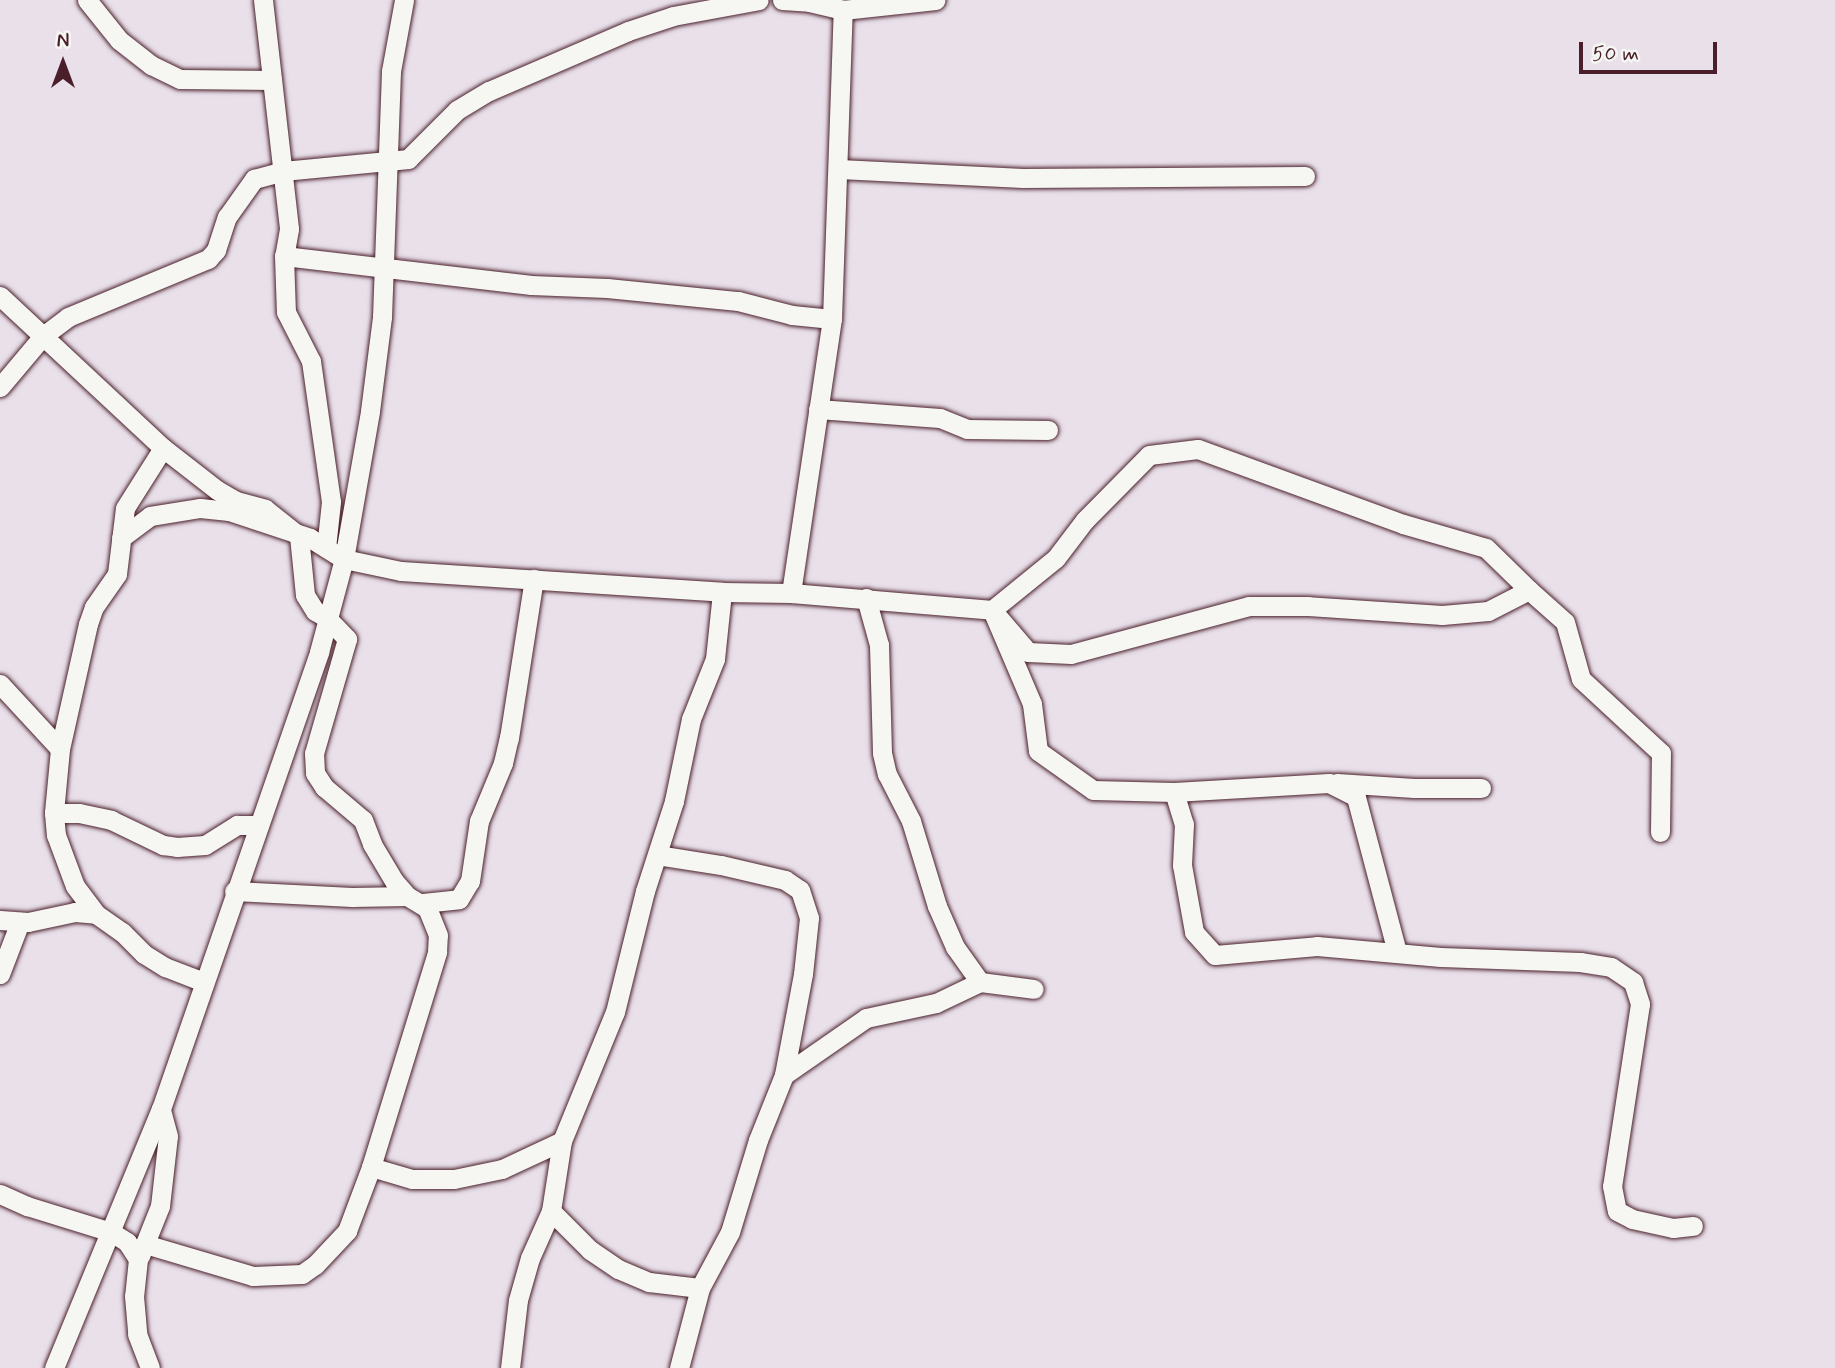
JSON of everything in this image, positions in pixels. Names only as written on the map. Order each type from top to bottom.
[{"type":"street","points":[[87,0],[119,40],[151,65],[180,79],[272,80]]},
{"type":"street","points":[[263,0],[289,229],[284,256],[286,312],[311,361],[331,502],[326,548]]},
{"type":"street","points":[[150,1368],[137,1334],[133,1243],[161,1109],[234,891],[319,652],[344,559],[370,411],[382,317],[391,71],[404,0]]},
{"type":"street","points":[[0,387],[43,336],[68,317],[208,259],[216,250],[227,217],[254,179],[283,171],[408,159],[457,110],[489,91],[628,31],[673,16],[759,0]]},
{"type":"street","points":[[782,0],[809,2],[843,10],[934,0]]},
{"type":"street","points":[[791,593],[832,319],[843,10]]},
{"type":"street","points":[[839,169],[1023,178],[1305,176]]},
{"type":"street","points":[[284,256],[531,285],[607,288],[738,301],[792,315],[832,319]]},
{"type":"street","points":[[0,296],[163,448],[217,490],[236,500],[265,509],[299,536],[305,595],[315,611],[327,618],[344,635],[346,643],[313,765],[324,787],[363,820],[394,881],[415,900],[438,935],[437,952],[370,1167],[347,1231],[315,1265],[302,1274],[253,1276],[133,1243],[0,1194]]},
{"type":"street","points":[[818,409],[940,418],[967,429],[1048,430]]},
{"type":"street","points":[[163,448],[125,508],[117,574],[94,607],[88,624],[60,749],[54,813],[56,835],[75,886],[96,914],[165,967],[204,982]]},
{"type":"street","points":[[992,610],[1056,558],[1085,520],[1149,455],[1198,449],[1403,524],[1486,548],[1565,622],[1581,679],[1661,753],[1660,832]]},
{"type":"street","points":[[121,538],[150,516],[173,510],[200,508],[229,511],[299,536],[344,559],[401,571],[722,592],[791,593],[992,610],[1028,652],[1071,654],[1249,606],[1308,606],[1442,615],[1488,611],[1529,590]]},
{"type":"street","points":[[234,891],[415,900],[459,899],[470,881],[479,821],[503,763],[509,738],[534,579]]},
{"type":"street","points":[[510,1368],[518,1300],[530,1258],[551,1211],[562,1141],[615,1012],[645,891],[679,781],[691,719],[715,659],[722,592]]},
{"type":"street","points":[[866,598],[879,645],[882,753],[887,774],[911,821],[937,906],[955,947],[980,982]]},
{"type":"street","points":[[992,610],[1032,704],[1038,751],[1093,790],[1174,792],[1329,783],[1414,788],[1481,788]]},
{"type":"street","points":[[0,684],[60,749]]},
{"type":"street","points":[[1329,783],[1356,797],[1397,952]]},
{"type":"street","points":[[1174,792],[1184,824],[1182,865],[1194,932],[1214,955],[1317,946],[1441,957],[1580,962],[1611,967],[1633,982],[1640,1004],[1612,1186],[1617,1211],[1632,1219],[1673,1228],[1693,1226]]},
{"type":"street","points":[[54,813],[79,813],[111,820],[163,845],[177,847],[205,845],[237,825],[257,825]]},
{"type":"street","points":[[657,855],[721,864],[785,880],[800,890],[809,918],[784,1075],[758,1140],[730,1232],[700,1288],[679,1368]]},
{"type":"street","points":[[0,974],[10,921],[75,912],[96,914]]},
{"type":"street","points":[[784,1075],[866,1018],[936,1003],[980,982],[1034,989]]},
{"type":"street","points":[[54,1368],[133,1243],[160,1206],[168,1136],[161,1109]]},
{"type":"street","points":[[370,1167],[412,1179],[454,1179],[502,1169],[562,1141]]},
{"type":"street","points":[[551,1211],[590,1250],[618,1269],[649,1282],[700,1288]]}]
